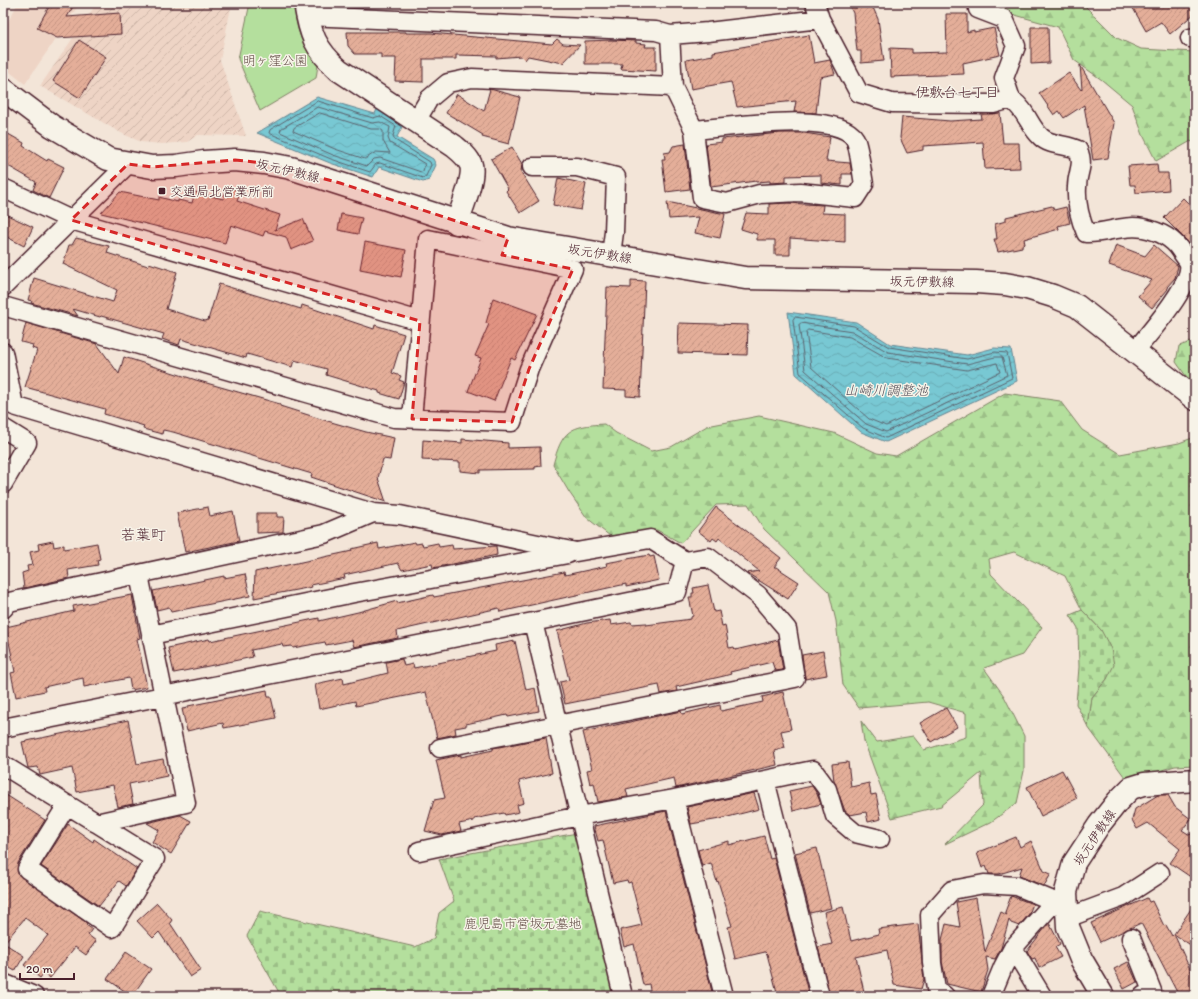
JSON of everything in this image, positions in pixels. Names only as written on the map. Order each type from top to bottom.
[{"type":"main road","points":[[306,10],[313,38],[327,60],[339,70],[462,151],[471,165],[471,176],[457,223]]},
{"type":"main road","name":"坂元伊敷線","points":[[3,89],[52,126],[108,159],[128,164],[152,167],[235,160],[291,168],[457,223],[505,247],[611,255],[745,278],[976,282],[1005,284],[1027,288],[1054,296],[1077,306],[1195,400]]},
{"type":"main road","name":"坂元伊敷線","points":[[1103,996],[1081,959],[1062,908],[1074,863],[1099,825],[1131,788],[1144,784],[1195,780]]},
{"type":"street","points":[[978,9],[1004,19],[1016,46],[1004,78],[1011,99],[1021,107],[1041,138],[1051,143],[1070,146],[1078,150],[1082,159],[1077,186],[1080,219],[1086,233],[1100,234],[1122,227],[1142,228],[1159,232],[1177,245],[1189,264],[1189,275],[1176,298],[1135,351]]},
{"type":"street","points":[[306,10],[656,31],[670,35],[723,31],[818,11],[859,94],[892,103],[993,104],[1011,99]]},
{"type":"street","points":[[670,35],[673,87],[694,130],[702,198],[727,203],[760,194],[800,192],[855,198],[864,184],[855,139],[844,129],[827,124],[795,122],[694,130]]},
{"type":"street","points":[[416,121],[429,99],[448,83],[472,78],[673,87]]},
{"type":"street","points":[[3,287],[128,164]]},
{"type":"street","points":[[532,167],[577,167],[616,177],[614,232],[611,255]]},
{"type":"street","points":[[3,188],[71,220],[420,321]]},
{"type":"street","points":[[3,306],[394,418],[512,422],[521,390],[529,369],[572,269],[505,247],[428,239],[412,418]]},
{"type":"street","points":[[3,352],[14,406],[373,513],[400,515],[576,552]]},
{"type":"street","points":[[3,428],[28,442],[3,484]]},
{"type":"street","points":[[3,609],[9,602],[324,534],[373,513]]},
{"type":"street","points":[[151,635],[354,593],[650,539],[685,561],[708,557],[758,594],[787,629],[796,678],[440,748]]},
{"type":"street","points":[[3,728],[677,592],[685,561]]},
{"type":"street","points":[[96,823],[186,804],[138,575]]},
{"type":"street","points":[[533,622],[556,724],[623,996]]},
{"type":"street","points":[[3,765],[155,859],[112,928],[27,869],[67,805]]},
{"type":"street","points":[[420,851],[579,816],[674,799],[813,770],[827,788],[835,816],[854,833],[880,839]]},
{"type":"street","points":[[765,780],[820,996]]},
{"type":"street","points":[[674,799],[724,996]]},
{"type":"street","points":[[991,996],[1003,968],[1014,948],[1062,908],[1123,897],[1160,873]]},
{"type":"street","points":[[945,996],[936,989],[931,953],[930,915],[952,890],[984,884],[1017,886],[1062,908]]},
{"type":"street","points":[[1131,938],[1152,991],[1142,996]]},
{"type":"street","points":[[1014,948],[1042,996]]},
{"type":"street","points":[[3,983],[34,996]]},
{"type":"highlighted area","points":[[235,160],[264,163],[340,183],[508,238],[502,255],[573,269],[529,369],[512,422],[412,419],[420,321],[71,220],[128,164],[152,167]]},
{"type":"shaded area","points":[[18,3],[80,3],[25,84],[6,69],[3,53],[3,31]]},
{"type":"shaded area","points":[[97,3],[232,3],[220,60],[246,136],[198,135],[187,142],[162,144],[141,142],[121,133],[40,86]]},
{"type":"green space","name":"明ヶ窪公園","points":[[250,3],[295,3],[296,21],[300,36],[318,65],[316,78],[260,111],[238,59]]},
{"type":"green space","points":[[996,3],[1084,3],[1086,7],[1117,38],[1141,49],[1195,52],[1195,145],[1191,141],[1156,161],[1143,135],[1132,105],[1102,80],[1074,60],[1058,27],[997,10]]},
{"type":"green space","points":[[1191,342],[1195,343],[1195,383],[1186,376],[1176,362],[1179,346]]},
{"type":"green space","points":[[1005,393],[1060,401],[1082,430],[1120,454],[1179,443],[1195,437],[1195,765],[1175,766],[1132,779],[1124,776],[1088,727],[1092,697],[1107,679],[1101,630],[1082,610],[1065,576],[1014,552],[989,559],[991,574],[1042,627],[1022,655],[984,668],[1004,696],[1024,736],[1024,771],[1017,803],[991,822],[945,844],[983,805],[981,773],[941,806],[892,818],[864,741],[861,721],[877,742],[913,736],[924,750],[966,737],[966,713],[928,702],[859,708],[843,685],[836,621],[829,592],[764,529],[748,504],[716,505],[681,543],[657,530],[610,536],[587,518],[553,465],[556,453],[564,437],[569,432],[583,426],[604,424],[616,433],[651,451],[671,447],[707,426],[759,416],[834,433],[877,453],[896,456]]},
{"type":"green space","points":[[1082,610],[1101,630],[1111,649],[1114,665],[1107,679],[1092,697],[1088,727],[1076,704],[1079,667],[1078,628],[1070,615]]},
{"type":"green space","name":"鹿児島市営坂元墓地","points":[[577,833],[616,996],[281,996],[247,936],[260,911],[415,947],[434,938],[439,913],[454,901],[439,859]]},
{"type":"water","points":[[317,97],[375,114],[377,109],[403,125],[397,137],[433,159],[436,165],[429,180],[423,182],[379,167],[373,177],[330,163],[257,133]]},
{"type":"water","name":"山崎川調整池","points":[[788,312],[856,322],[890,344],[967,355],[994,348],[1011,349],[1017,381],[886,442],[861,432],[796,374]]},
{"type":"building","points":[[51,3],[75,3],[67,17],[120,13],[121,34],[57,38],[37,28]]},
{"type":"building","points":[[848,3],[871,3],[878,19],[884,61],[861,63],[861,51],[857,51],[853,13]]},
{"type":"building","points":[[1130,3],[1195,3],[1195,13],[1170,34],[1161,22],[1146,31]]},
{"type":"building","points":[[946,14],[967,14],[967,32],[994,28],[1000,55],[963,63],[964,74],[891,77],[890,48],[912,49],[912,53],[947,52]]},
{"type":"building","points":[[1031,27],[1048,27],[1049,63],[1031,64]]},
{"type":"building","points":[[347,32],[431,33],[552,44],[557,39],[563,44],[580,45],[563,63],[528,56],[525,60],[521,56],[496,58],[496,56],[456,55],[456,59],[423,59],[423,82],[395,81],[396,58],[381,58],[381,54],[355,54],[348,46]]},
{"type":"building","points":[[809,35],[814,63],[830,60],[835,74],[820,77],[816,113],[794,112],[796,101],[737,107],[731,82],[691,89],[686,60],[713,55],[713,52]]},
{"type":"building","points":[[79,40],[106,57],[80,98],[53,81]]},
{"type":"building","points":[[585,41],[636,41],[636,43],[646,44],[645,47],[656,47],[656,71],[621,69],[622,64],[585,64]]},
{"type":"building","points":[[1080,65],[1114,123],[1108,158],[1093,160],[1084,105],[1064,118],[1059,111],[1054,115],[1039,93],[1069,73],[1081,90]]},
{"type":"building","points":[[490,89],[520,97],[509,144],[482,137],[483,135],[446,113],[457,94],[484,111]]},
{"type":"building","points":[[1000,113],[1003,143],[1019,143],[1020,168],[985,169],[983,142],[923,146],[923,150],[907,153],[900,138],[902,117],[950,121],[982,119],[981,114]]},
{"type":"building","points":[[3,131],[24,143],[23,146],[47,161],[48,159],[64,167],[49,198],[33,190],[36,182],[3,163]]},
{"type":"building","points":[[780,133],[804,133],[830,137],[826,161],[850,163],[852,174],[842,174],[842,185],[821,183],[821,175],[786,176],[786,182],[770,183],[770,181],[756,181],[711,187],[706,144],[722,142],[722,139]]},
{"type":"building","points":[[685,144],[690,189],[666,192],[662,159],[665,159],[664,153],[670,152],[673,146]]},
{"type":"building","points":[[512,147],[522,164],[521,172],[539,201],[520,213],[506,191],[508,189],[491,159]]},
{"type":"building","points":[[1157,164],[1158,173],[1168,173],[1169,190],[1136,193],[1135,185],[1130,185],[1128,166]]},
{"type":"building","points":[[558,178],[586,184],[581,210],[553,205]]},
{"type":"building","points":[[227,187],[241,191],[237,201],[280,215],[275,230],[303,219],[313,241],[291,250],[286,237],[265,231],[263,236],[231,225],[225,243],[101,213],[120,192],[159,200],[159,197],[178,202],[178,200],[192,203],[195,192],[223,199]]},
{"type":"building","points":[[1183,198],[1195,210],[1195,249],[1164,218]]},
{"type":"building","points":[[667,202],[725,214],[720,238],[695,233],[699,217],[669,219]]},
{"type":"building","points":[[787,203],[823,205],[822,213],[845,214],[845,242],[790,238],[790,255],[775,255],[775,240],[757,240],[757,234],[741,229],[746,213],[769,214],[769,204]]},
{"type":"building","points":[[1052,206],[1054,210],[1066,207],[1070,223],[1058,226],[1059,229],[1024,239],[1025,244],[1022,245],[1022,247],[998,252],[994,239],[997,239],[995,224],[1006,221],[1006,217]]},
{"type":"building","points":[[3,213],[33,227],[24,246],[3,235]]},
{"type":"building","points":[[341,214],[362,218],[358,234],[338,230]]},
{"type":"building","points":[[76,238],[109,246],[107,253],[148,266],[149,263],[177,272],[166,309],[205,321],[208,320],[219,284],[301,309],[302,305],[374,329],[375,325],[404,334],[392,373],[401,376],[399,380],[404,382],[399,399],[379,393],[379,391],[326,375],[327,369],[294,360],[292,367],[247,354],[246,358],[181,339],[179,345],[162,339],[164,334],[101,316],[100,317],[73,309],[78,316],[31,303],[32,301],[28,300],[34,278],[113,302],[117,290],[63,264],[69,245],[72,245]]},
{"type":"building","points":[[365,242],[406,250],[401,277],[360,269]]},
{"type":"building","points":[[1116,245],[1145,256],[1154,245],[1178,266],[1175,278],[1152,308],[1138,296],[1152,280],[1109,265]]},
{"type":"building","points":[[631,280],[645,281],[640,397],[626,396],[626,390],[603,389],[607,287],[631,288]]},
{"type":"building","points":[[493,298],[537,314],[515,360],[511,358],[494,401],[468,391],[481,358],[475,356],[489,324],[486,323]]},
{"type":"building","points":[[26,323],[97,344],[119,374],[124,357],[196,380],[280,404],[280,406],[324,420],[394,438],[390,460],[383,459],[378,478],[386,502],[311,477],[312,474],[173,432],[163,430],[162,434],[143,429],[144,426],[104,414],[105,409],[25,387],[37,350],[32,348],[33,345],[21,342]]},
{"type":"building","points":[[679,323],[748,325],[747,355],[678,353]]},
{"type":"building","points":[[462,439],[508,443],[508,448],[540,447],[541,466],[535,467],[535,469],[480,470],[480,473],[460,471],[460,462],[422,460],[423,440],[462,443]]},
{"type":"building","points":[[208,507],[210,516],[233,511],[239,541],[185,552],[177,513]]},
{"type":"building","points":[[716,507],[781,558],[774,567],[799,582],[788,599],[747,573],[759,571],[719,538],[717,541],[713,538],[711,541],[698,531]]},
{"type":"building","points":[[257,513],[277,513],[277,517],[284,517],[283,532],[257,533]]},
{"type":"building","points":[[53,541],[54,547],[64,545],[64,549],[97,543],[100,559],[97,560],[98,565],[68,570],[69,578],[24,588],[22,573],[28,571],[27,566],[33,565],[30,552],[39,550],[38,544]]},
{"type":"building","points":[[415,542],[416,544],[422,543],[423,546],[438,543],[439,547],[452,545],[453,549],[496,546],[497,555],[433,568],[432,564],[402,570],[398,563],[344,575],[345,578],[311,585],[312,587],[254,598],[255,572],[352,551],[351,549],[378,543],[379,549]]},
{"type":"building","points":[[649,555],[650,557],[654,556],[659,580],[626,587],[626,584],[500,612],[499,608],[397,631],[398,638],[354,647],[352,640],[326,645],[325,642],[293,648],[292,646],[283,647],[282,644],[251,650],[253,657],[174,673],[168,648],[209,639],[210,641],[319,618],[319,621],[397,601],[397,603],[433,595],[434,597],[564,572],[565,575],[607,566],[606,563]]},
{"type":"building","points":[[245,574],[250,596],[171,612],[169,607],[157,610],[153,591],[224,576],[224,578]]},
{"type":"building","points":[[708,585],[714,612],[719,611],[722,626],[725,625],[729,648],[734,647],[735,650],[778,640],[783,670],[775,671],[772,662],[730,672],[731,674],[724,676],[676,687],[677,691],[661,694],[659,685],[565,704],[560,682],[569,680],[557,631],[587,623],[610,620],[611,625],[631,622],[632,624],[646,623],[646,625],[691,619],[693,616],[689,597],[692,597],[692,593],[694,593],[693,588]]},
{"type":"building","points":[[132,595],[140,638],[137,639],[147,687],[131,690],[129,678],[84,687],[83,678],[44,687],[45,691],[16,697],[11,673],[15,672],[6,627],[74,611],[73,606]]},
{"type":"building","points":[[515,641],[526,690],[535,688],[539,711],[508,717],[507,715],[466,724],[466,726],[455,728],[456,734],[437,738],[426,692],[356,706],[355,701],[319,709],[315,684],[343,678],[344,684],[388,673],[386,662],[402,659],[404,666],[413,664],[414,668],[496,651],[495,645]]},
{"type":"building","points":[[823,651],[827,675],[805,679],[802,655]]},
{"type":"building","points":[[267,690],[268,697],[271,697],[276,718],[224,728],[223,723],[187,731],[182,709],[188,708],[188,706]]},
{"type":"building","points":[[783,692],[791,729],[781,731],[785,748],[774,751],[777,765],[676,788],[674,778],[626,789],[628,797],[598,802],[594,783],[590,784],[587,770],[592,769],[583,732],[681,711],[682,714],[720,705],[721,711],[763,702],[762,697]]},
{"type":"building","points":[[946,708],[957,727],[931,742],[920,723]]},
{"type":"building","points":[[128,720],[137,764],[163,759],[167,776],[129,784],[133,804],[118,807],[113,785],[77,792],[72,768],[40,775],[38,767],[28,768],[22,742]]},
{"type":"building","points":[[546,738],[552,773],[519,781],[524,803],[517,805],[519,812],[505,815],[504,813],[474,819],[474,821],[459,824],[461,831],[442,835],[425,831],[434,800],[445,798],[436,760],[461,755],[461,757],[493,750],[493,748]]},
{"type":"building","points":[[848,762],[851,787],[869,783],[871,795],[876,794],[881,819],[868,822],[866,812],[850,815],[845,811],[834,781],[832,764]]},
{"type":"building","points":[[1062,770],[1077,798],[1041,816],[1027,787]]},
{"type":"building","points":[[812,786],[821,804],[793,811],[789,791]]},
{"type":"building","points":[[3,793],[45,820],[18,863],[18,874],[87,923],[86,925],[92,929],[88,935],[96,941],[86,955],[75,947],[50,978],[44,973],[40,978],[24,965],[48,935],[25,918],[4,943],[24,956],[15,971],[3,964]]},
{"type":"building","points":[[754,793],[759,809],[720,819],[691,824],[687,807]]},
{"type":"building","points":[[1158,795],[1168,795],[1175,807],[1191,819],[1182,830],[1190,835],[1195,829],[1195,880],[1170,863],[1180,849],[1148,823],[1137,829],[1132,820],[1135,809]]},
{"type":"building","points":[[666,811],[713,996],[651,996],[649,984],[643,985],[634,944],[624,947],[620,930],[642,925],[631,882],[628,883],[627,880],[613,883],[603,840],[598,841],[594,826]]},
{"type":"building","points":[[180,815],[191,821],[171,854],[152,842],[159,830],[147,823]]},
{"type":"building","points":[[68,824],[93,842],[94,839],[137,869],[126,886],[119,881],[99,906],[41,866]]},
{"type":"building","points":[[764,836],[770,859],[774,858],[809,996],[778,996],[767,954],[765,952],[735,959],[728,927],[732,926],[718,881],[717,882],[711,863],[702,866],[698,850],[729,841],[729,845]]},
{"type":"building","points":[[1016,837],[1020,847],[1031,841],[1044,871],[1051,874],[1044,886],[1019,876],[1022,867],[999,874],[989,874],[986,866],[982,868],[977,853]]},
{"type":"building","points":[[817,848],[831,908],[810,913],[795,853]]},
{"type":"building","points":[[1011,896],[1033,904],[1029,914],[1019,926],[1011,923],[1009,920],[1001,948],[995,959],[986,957],[988,970],[981,992],[947,984],[942,962],[942,940],[946,924],[960,927],[956,902],[976,898],[985,952],[1001,912],[1007,915],[1005,912]]},
{"type":"building","points":[[1147,898],[1149,902],[1152,901],[1164,926],[1166,925],[1172,936],[1174,934],[1195,980],[1195,996],[1179,996],[1141,923],[1100,942],[1091,923]]},
{"type":"building","points":[[157,903],[172,920],[170,923],[201,970],[190,977],[159,932],[153,938],[137,921]]},
{"type":"building","points":[[1195,903],[1195,948],[1174,934]]},
{"type":"building","points":[[843,907],[851,941],[879,934],[878,929],[918,924],[924,979],[921,989],[894,985],[887,950],[856,957],[865,996],[830,996],[818,947],[832,944],[824,912]]},
{"type":"building","points":[[1049,923],[1060,944],[1055,947],[1061,957],[1039,968],[1035,958],[1032,959],[1027,951]]},
{"type":"building","points":[[126,952],[151,969],[132,996],[107,979]]},
{"type":"building","points":[[1128,962],[1137,982],[1124,989],[1114,969]]},
{"type":"place","name":"交通局北営業所前","points":[[162,191]]},
{"type":"district","name":"伊敷台七丁目","points":[[957,92]]},
{"type":"district","name":"若葉町","points":[[143,535]]}]
